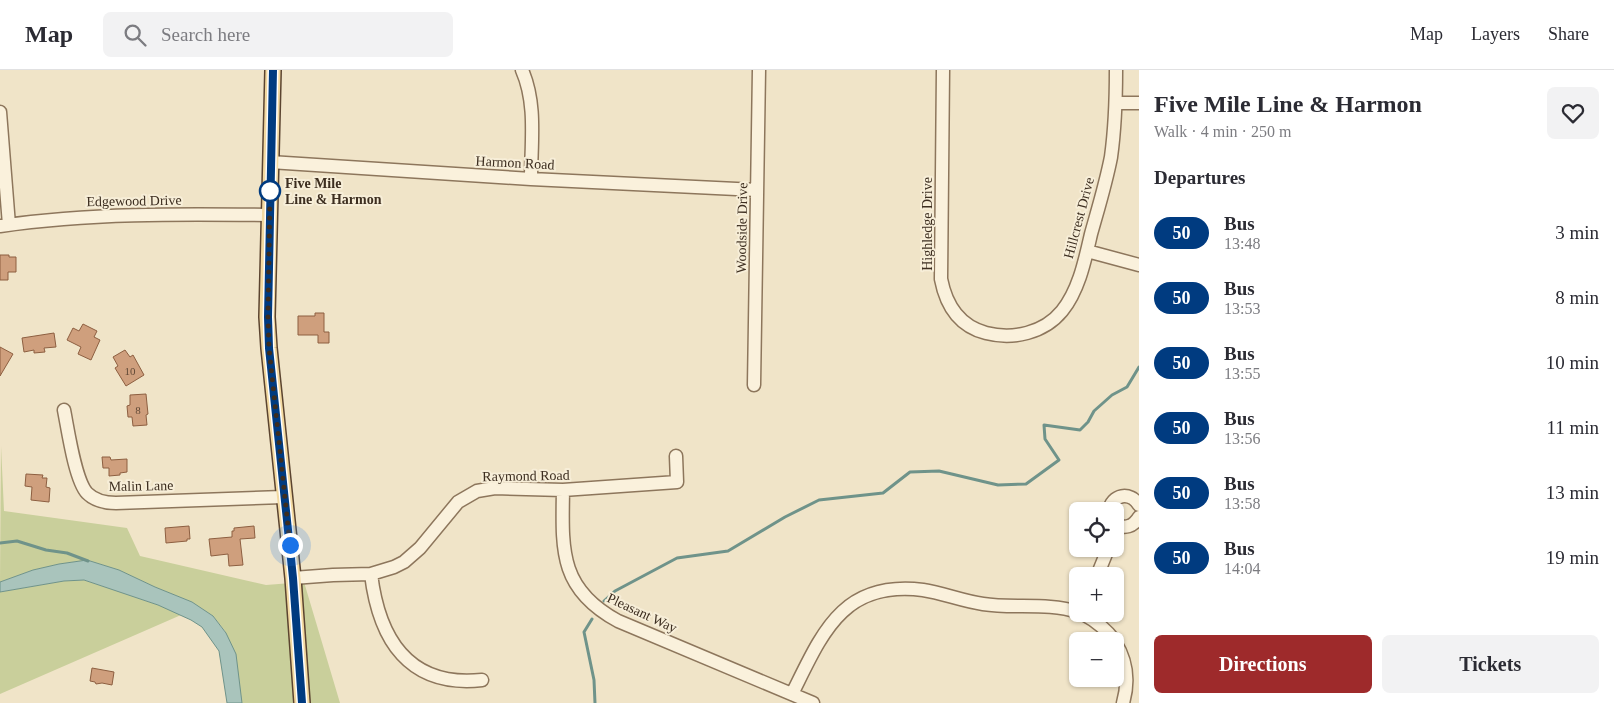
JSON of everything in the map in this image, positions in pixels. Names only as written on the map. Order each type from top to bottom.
[{"type":"main road","points":[[273,70],[268,317],[273,394],[293,578],[302,703]]},
{"type":"street","points":[[522,70],[526,79],[531,104],[531,179]]},
{"type":"street","name":"Woodside Drive","points":[[754,386],[759,70]]},
{"type":"street","name":"Highledge Drive","points":[[943,70],[941,279],[944,295],[953,312],[966,324],[980,332],[997,336],[1011,336]]},
{"type":"street","name":"Hillcrest Drive","points":[[1011,336],[1034,332],[1050,323],[1062,312],[1076,286],[1087,251],[1110,159],[1116,104],[1116,70]]},
{"type":"street","points":[[1116,104],[1139,103]]},
{"type":"street","points":[[0,112],[4,226]]},
{"type":"street","name":"Harmon Road","points":[[270,162],[531,179],[757,190]]},
{"type":"street","name":"Edgewood Drive","points":[[4,226],[86,217],[269,216]]},
{"type":"street","points":[[1087,251],[1139,265]]},
{"type":"street","name":"Malin Lane","points":[[64,410],[80,482],[87,493],[100,501],[283,497]]},
{"type":"street","name":"Raymond Road","points":[[293,578],[371,574],[394,567],[412,555],[431,537],[452,508],[467,495],[477,491],[495,488],[563,490],[676,482],[676,456]]},
{"type":"street","name":"Pleasant Way","points":[[563,490],[562,538],[566,561],[576,585],[595,607],[618,621],[813,703]]},
{"type":"street","points":[[1112,502],[1121,496],[1131,497],[1139,506]]},
{"type":"street","points":[[1124,527],[1136,523],[1139,517]]},
{"type":"street","points":[[371,574],[376,605],[384,628],[398,650],[406,658],[415,666],[436,677],[460,681],[482,680]]},
{"type":"street","points":[[792,694],[827,628],[852,604],[876,592],[906,588],[924,590],[983,604],[1054,607],[1069,610]]},
{"type":"street","points":[[1097,622],[1108,632]]},
{"type":"street","points":[[1123,703],[1127,682],[1124,661]]},
{"type":"green space","points":[[1,446],[4,511],[127,528],[140,556],[266,585],[304,582],[340,703],[238,703],[225,631],[213,616],[192,602],[119,570],[87,560],[33,570],[0,582]]},
{"type":"green space","points":[[84,580],[158,605],[181,615],[0,694],[0,592],[64,581]]},
{"type":"water","points":[[87,560],[119,570],[192,602],[213,616],[226,633],[236,654],[242,703],[227,703],[219,651],[202,627],[191,620],[158,605],[84,580],[64,581],[0,592],[0,582],[33,570]]},
{"type":"building","points":[[0,255],[16,257],[16,272],[8,272],[8,280],[0,280]]},
{"type":"building","points":[[315,313],[324,313],[324,332],[329,332],[329,343],[318,343],[318,335],[298,335],[298,316],[315,316]]},
{"type":"building","points":[[83,324],[97,331],[94,337],[100,340],[91,360],[78,354],[81,347],[67,340],[73,328],[79,331]]},
{"type":"building","points":[[54,333],[56,347],[44,348],[45,352],[34,353],[34,350],[24,352],[22,338]]},
{"type":"building","points":[[0,347],[13,354],[0,376]]},
{"type":"building","points":[[125,350],[130,357],[133,355],[144,375],[126,386],[115,368],[118,366],[113,357]]},
{"type":"building","points":[[146,394],[147,425],[133,426],[132,417],[128,417],[127,406],[130,405],[130,395]]},
{"type":"building","points":[[102,457],[110,457],[111,460],[127,459],[127,472],[109,476],[109,468],[103,468]]},
{"type":"building","points":[[26,474],[43,475],[42,478],[47,478],[46,487],[50,488],[49,502],[31,500],[32,487],[25,486]]},
{"type":"building","points":[[189,526],[190,539],[166,543],[165,528]]},
{"type":"building","points":[[254,526],[255,538],[240,539],[243,565],[229,566],[228,554],[211,556],[209,539],[232,537],[234,528]]},
{"type":"building","points":[[92,668],[114,672],[112,685],[96,684],[90,681]]},
{"type":"waterway","points":[[604,601],[615,591],[677,558],[728,551],[785,517],[819,500],[883,493],[910,472],[939,471],[998,485],[1026,484],[1059,460],[1045,439],[1044,425],[1080,430],[1088,422],[1094,411],[1112,395],[1127,387],[1139,367]]},
{"type":"waterway","points":[[0,543],[17,541],[46,550],[67,553],[88,561]]},
{"type":"waterway","points":[[592,619],[584,632],[594,680],[595,703]]},
{"type":"bus line","name":"50","points":[[273,70],[269,216],[269,348],[283,497],[290,545],[302,703]]},
{"type":"place","name":"Five Mile Line & Harmon","points":[[270,191]]},
{"type":"route","points":[[270,191],[269,348],[283,497],[290,545]]}]
